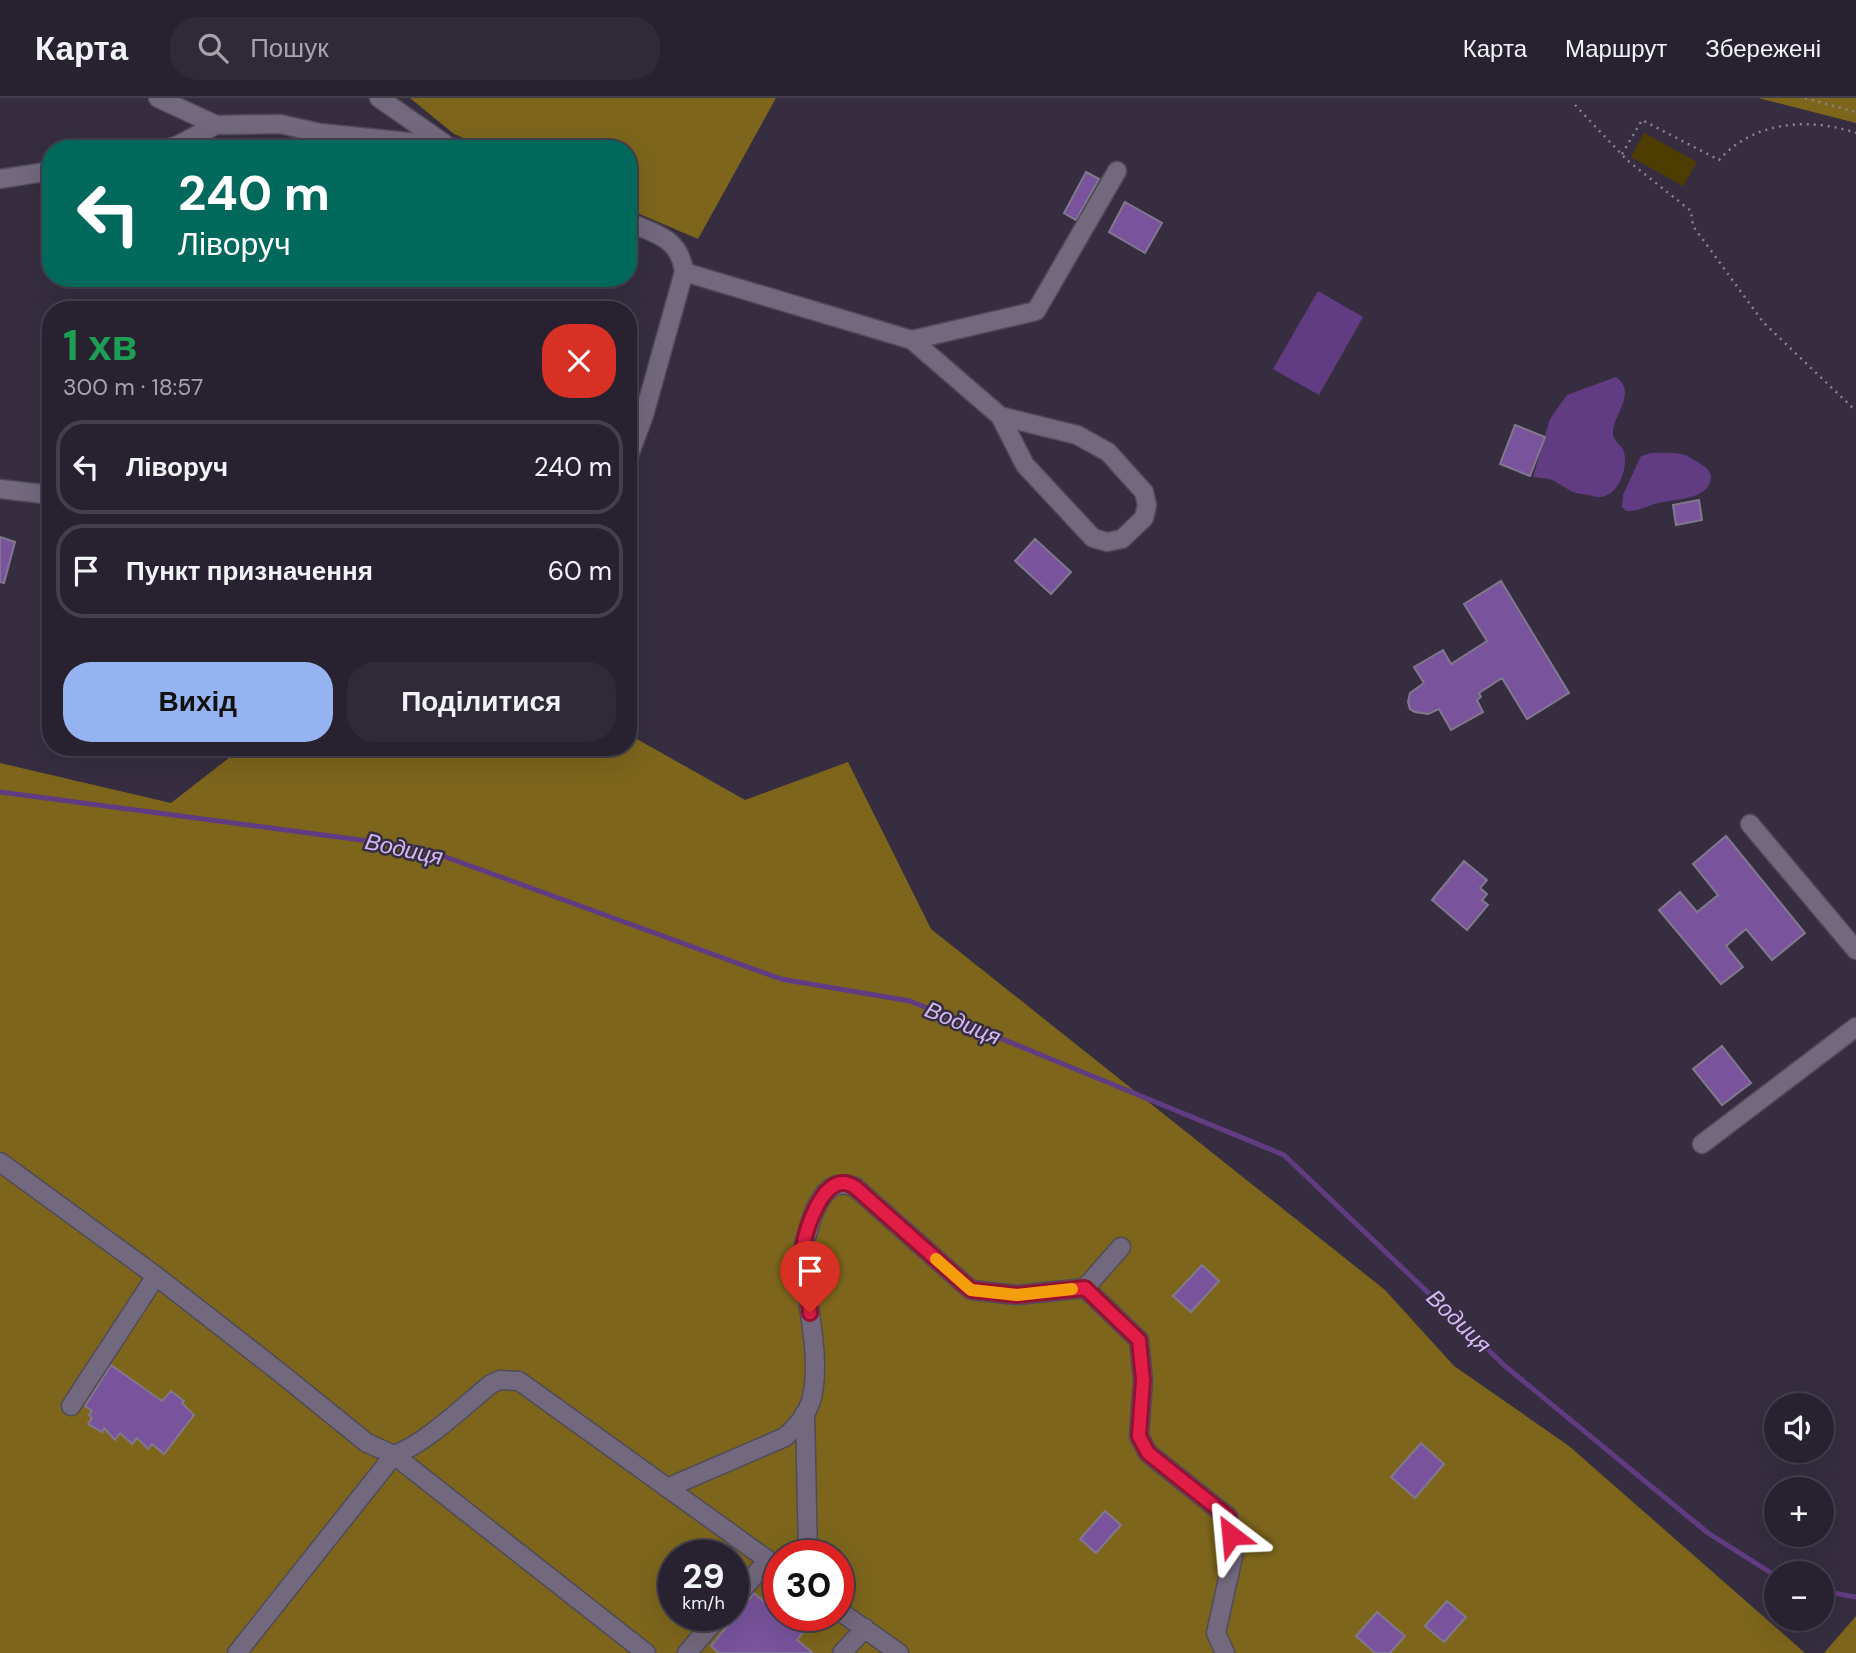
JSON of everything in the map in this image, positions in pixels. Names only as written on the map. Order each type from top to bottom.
[{"type":"street","points":[[158,98],[216,125],[279,124],[320,133],[386,140]]},
{"type":"street","points":[[379,98],[440,140]]},
{"type":"street","points":[[188,140],[216,125]]},
{"type":"street","points":[[912,340],[1036,311],[1117,171]]},
{"type":"street","points":[[0,180],[42,173]]},
{"type":"street","points":[[637,226],[666,238],[674,245],[683,261],[684,272],[637,434]]},
{"type":"street","points":[[684,272],[912,340],[1000,416],[1025,465],[1093,538],[1107,542],[1122,539],[1144,518],[1147,505],[1144,492],[1108,452],[1077,435],[1000,416]]},
{"type":"street","points":[[0,489],[42,494]]},
{"type":"street","points":[[1750,824],[1856,950]]},
{"type":"street","points":[[1702,1144],[1856,1027]]},
{"type":"street","points":[[0,1161],[156,1276],[367,1443],[394,1455],[646,1653]]},
{"type":"street","points":[[667,1489],[785,1437],[797,1426],[805,1413],[812,1397],[815,1370],[803,1249],[812,1216],[822,1195],[837,1184],[846,1183],[855,1187],[971,1290],[1017,1295],[1085,1288],[1121,1247]]},
{"type":"street","points":[[71,1406],[156,1276]]},
{"type":"street","points":[[1085,1288],[1139,1340],[1143,1380],[1139,1436],[1148,1453],[1228,1517],[1234,1552],[1216,1633],[1225,1653]]},
{"type":"street","points":[[237,1653],[394,1455],[406,1451],[491,1384],[500,1380],[519,1381],[763,1556]]},
{"type":"street","points":[[805,1413],[808,1540]]},
{"type":"street","points":[[749,1586],[763,1574]]},
{"type":"street","points":[[854,1620],[898,1653]]},
{"type":"street","points":[[842,1653],[865,1628]]},
{"type":"street","points":[[687,1653],[706,1631]]},
{"type":"path","points":[[1805,98],[1856,112]]},
{"type":"path","points":[[1574,105],[1622,154],[1691,211],[1693,226],[1763,322],[1856,411]]},
{"type":"path","points":[[1622,154],[1642,120],[1719,160],[1745,140],[1779,126],[1799,123],[1830,126],[1856,133]]},
{"type":"shaded area","points":[[410,98],[776,98],[698,239],[637,213],[637,140],[468,140],[454,134]]},
{"type":"shaded area","points":[[1758,98],[1856,98],[1856,123]]},
{"type":"shaded area","points":[[1644,133],[1697,162],[1683,186],[1631,157]]},
{"type":"shaded area","points":[[1318,291],[1363,317],[1319,395],[1273,369]]},
{"type":"shaded area","points":[[1616,377],[1625,389],[1625,396],[1613,434],[1623,449],[1625,462],[1615,489],[1605,496],[1597,497],[1573,492],[1549,479],[1533,477],[1550,419],[1567,395]]},
{"type":"shaded area","points":[[1651,453],[1681,454],[1694,460],[1710,473],[1708,486],[1692,497],[1626,511],[1622,507],[1623,495],[1641,456]]},
{"type":"shaded area","points":[[637,739],[745,800],[848,762],[931,929],[1385,1290],[1454,1366],[1569,1446],[1764,1617],[1764,1631],[1780,1631],[1805,1653],[0,1653],[0,763],[171,803],[231,756],[637,756]]},
{"type":"shaded area","points":[[1856,1616],[1856,1653],[1824,1653]]},
{"type":"building","points":[[1086,172],[1099,179],[1076,220],[1064,213]]},
{"type":"building","points":[[1125,202],[1162,223],[1145,253],[1109,232]]},
{"type":"building","points":[[1515,425],[1545,437],[1530,476],[1500,464]]},
{"type":"building","points":[[1699,500],[1702,520],[1676,525],[1673,505]]},
{"type":"building","points":[[0,537],[15,542],[4,583],[0,582]]},
{"type":"building","points":[[1035,539],[1071,572],[1051,594],[1015,561]]},
{"type":"building","points":[[1501,581],[1569,693],[1527,719],[1502,678],[1479,693],[1481,697],[1477,700],[1483,712],[1451,730],[1439,709],[1428,714],[1410,709],[1410,693],[1424,683],[1414,667],[1443,650],[1451,664],[1487,641],[1464,604]]},
{"type":"building","points":[[1726,836],[1805,933],[1772,960],[1746,929],[1726,946],[1743,967],[1721,984],[1659,910],[1680,892],[1697,912],[1718,895],[1693,864]]},
{"type":"building","points":[[1464,861],[1487,880],[1480,888],[1487,894],[1482,900],[1488,905],[1467,930],[1432,900]]},
{"type":"building","points":[[1722,1046],[1751,1083],[1722,1105],[1693,1069]]},
{"type":"building","points":[[1202,1265],[1219,1281],[1191,1312],[1173,1296]]},
{"type":"building","points":[[111,1365],[162,1401],[171,1391],[184,1401],[182,1403],[194,1415],[164,1454],[152,1444],[148,1449],[137,1438],[132,1444],[120,1433],[115,1440],[104,1428],[102,1432],[88,1424],[92,1411],[85,1406]]},
{"type":"building","points":[[1421,1443],[1444,1464],[1415,1498],[1391,1477]]},
{"type":"building","points":[[1105,1511],[1121,1525],[1096,1553],[1080,1539]]},
{"type":"building","points":[[754,1593],[763,1601],[763,1631],[804,1631],[797,1640],[813,1653],[719,1653],[711,1646],[723,1631],[749,1631],[749,1599]]},
{"type":"building","points":[[1447,1601],[1466,1617],[1444,1642],[1425,1626]]},
{"type":"building","points":[[1377,1612],[1405,1636],[1390,1653],[1375,1653],[1356,1636]]},
{"type":"waterway","name":"Водиця","points":[[0,792],[421,848],[781,979],[910,1001],[1284,1155],[1505,1366],[1708,1533],[1764,1568]]},
{"type":"waterway","name":"Водиця","points":[[1834,1593],[1856,1597]]},
{"type":"slow traffic","points":[[936,1259],[971,1290],[1017,1295],[1072,1289]]},
{"type":"route","points":[[810,1313],[803,1249],[812,1216],[822,1195],[837,1184],[846,1183],[855,1187],[971,1290],[1017,1295],[1085,1288],[1139,1340],[1143,1380],[1139,1436],[1148,1453],[1228,1517],[1231,1535]]}]
